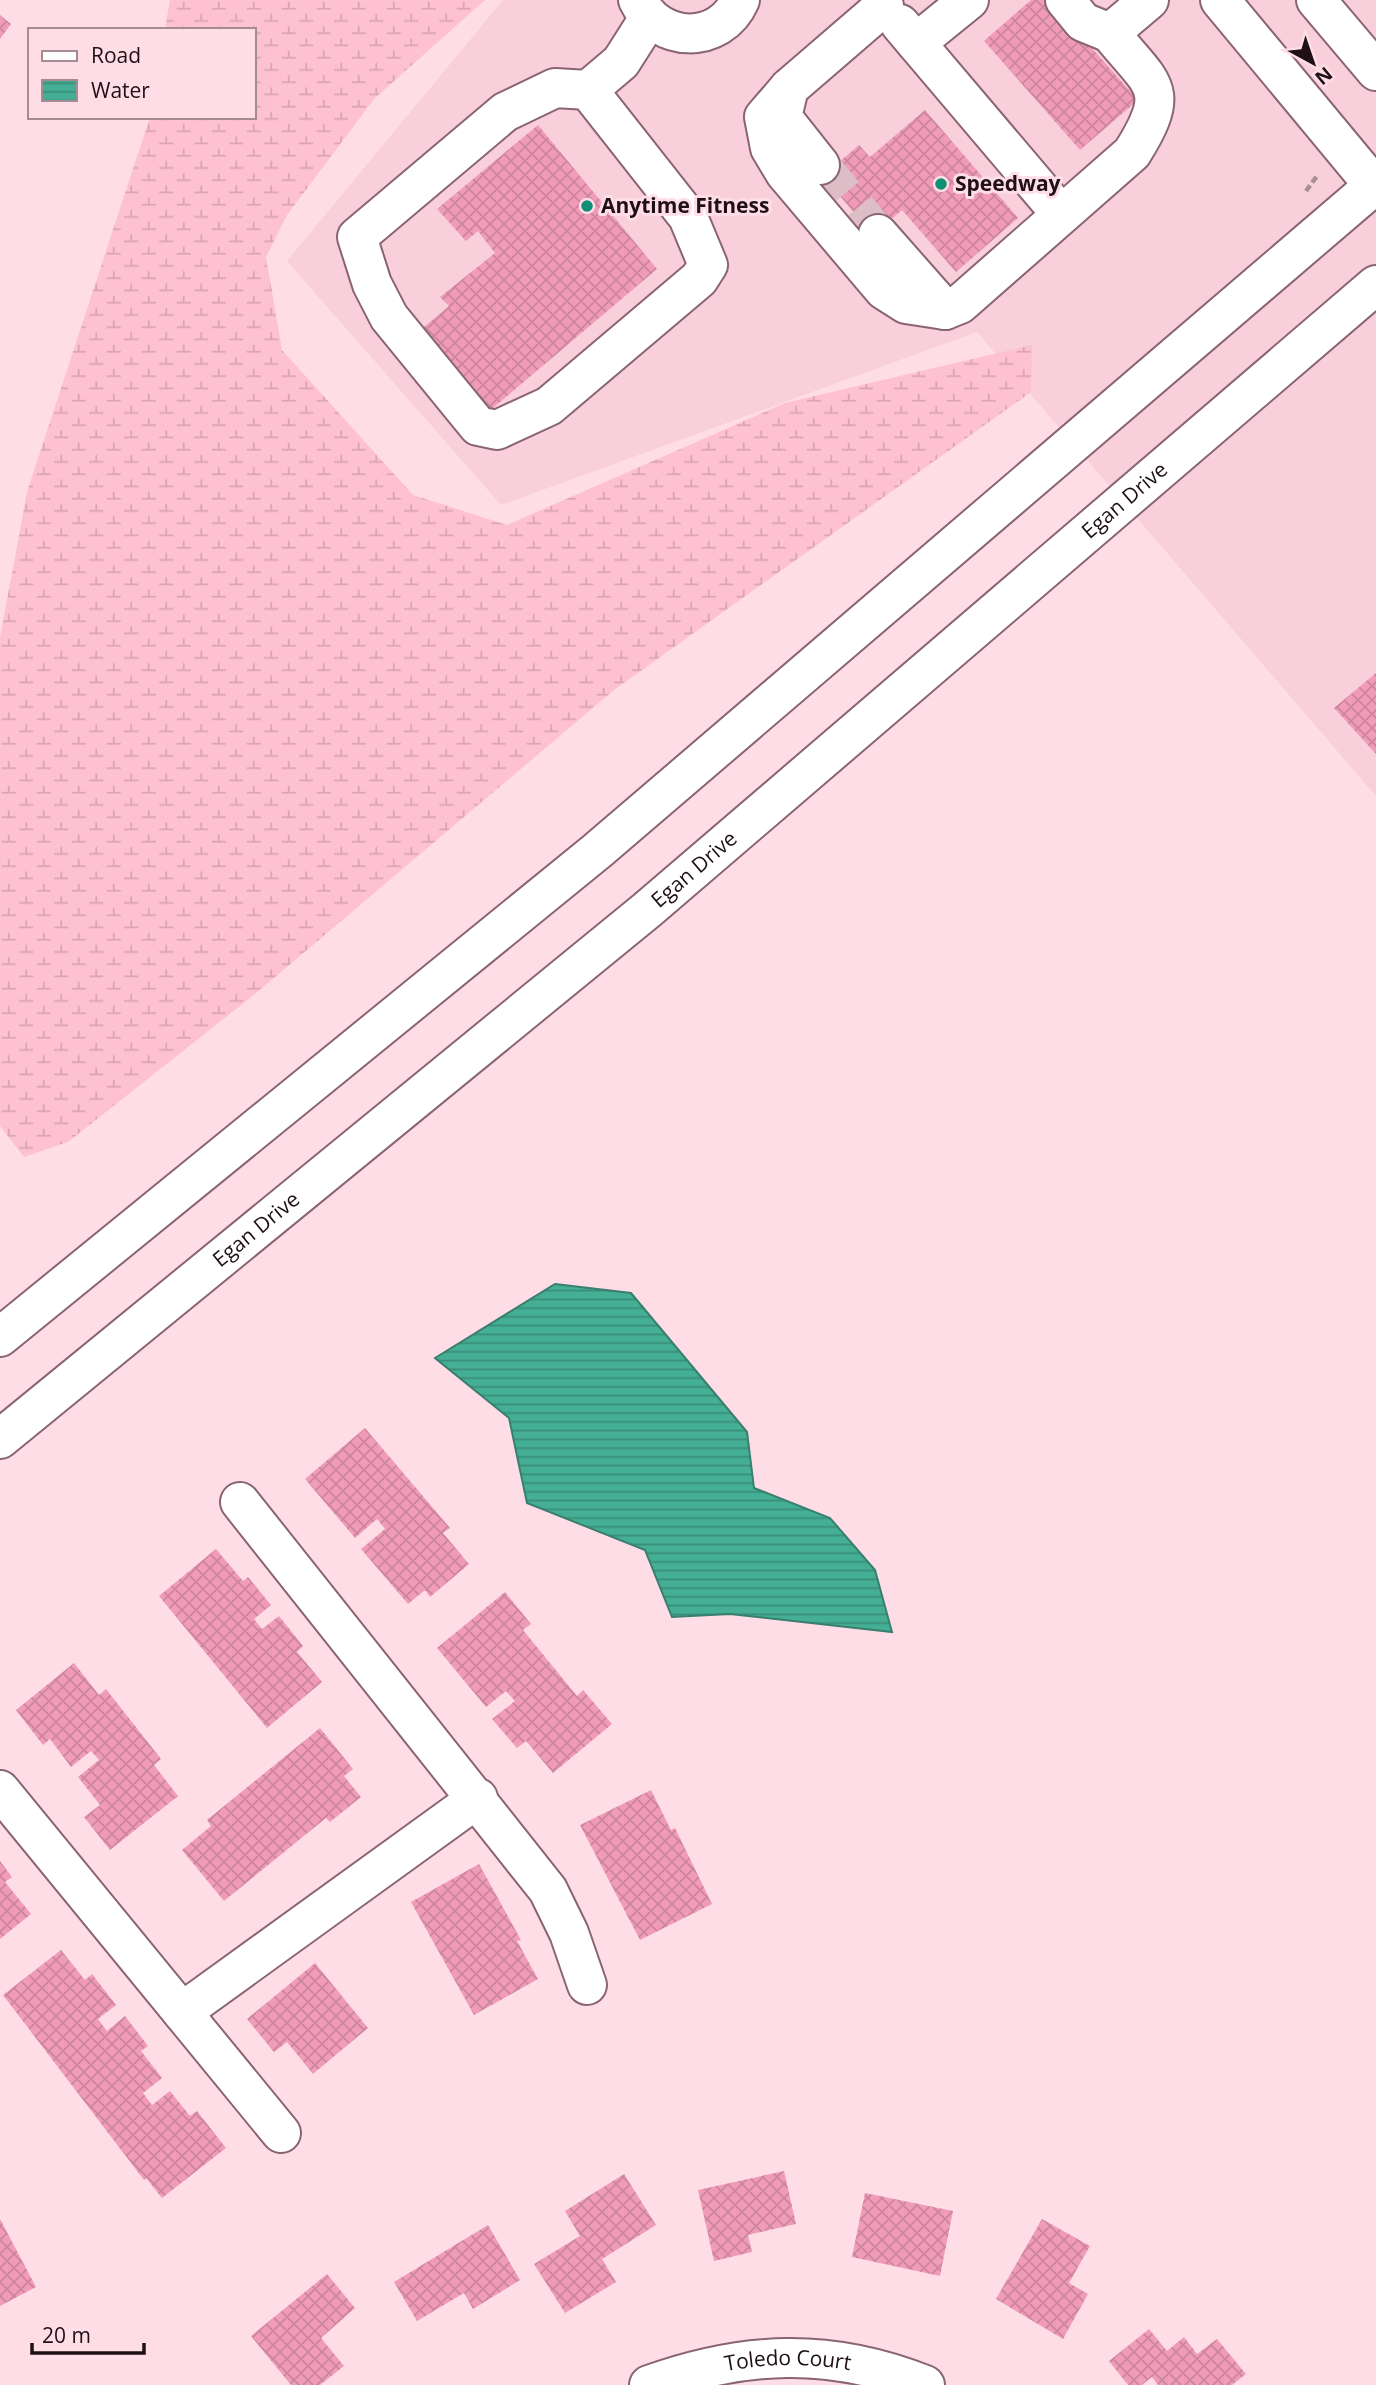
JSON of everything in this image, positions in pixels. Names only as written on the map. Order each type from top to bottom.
[{"type":"main road","points":[[588,90],[688,216],[708,264],[699,279],[550,406],[497,430],[478,426],[389,317],[372,284],[357,237],[505,112],[555,88],[588,90],[621,62],[643,9],[663,29],[680,34],[697,34],[729,18],[740,0]]},
{"type":"main road","points":[[916,43],[969,0]]},
{"type":"main road","points":[[1061,214],[881,3],[789,88],[764,117],[770,148],[785,173],[884,290],[906,304],[945,310],[960,304],[1132,153],[1148,128],[1155,108],[1155,88],[1110,33],[1083,22],[1065,0]]},
{"type":"main road","points":[[1110,33],[1149,0]]},
{"type":"main road","points":[[0,1337],[597,851],[1375,186],[1220,0]]},
{"type":"main road","points":[[1316,0],[1376,71]]},
{"type":"main road","points":[[789,88],[782,117],[820,165]]},
{"type":"main road","points":[[878,234],[945,310]]},
{"type":"main road","name":"Egan Drive","points":[[0,1439],[647,910],[1376,285]]},
{"type":"main road","points":[[240,1502],[478,1798],[548,1890],[569,1933],[587,1985]]},
{"type":"main road","points":[[0,1790],[281,2133]]},
{"type":"main road","points":[[182,2012],[478,1798]]},
{"type":"main road","name":"Toledo Court","points":[[649,2385],[696,2368],[759,2357],[835,2359],[901,2375],[925,2385]]},
{"type":"shaded area","points":[[503,0],[1376,0],[1376,796],[977,332],[501,505],[287,261]]},
{"type":"green space","points":[[170,0],[485,0],[374,99],[287,215],[266,257],[282,350],[413,495],[507,525],[785,403],[1032,345],[1031,392],[614,690],[255,994],[68,1142],[24,1157],[0,1126],[0,638],[27,492],[149,119],[256,119],[256,28],[165,28]]},
{"type":"water","points":[[555,1284],[631,1293],[747,1432],[754,1488],[830,1518],[875,1570],[892,1632],[730,1614],[672,1617],[645,1550],[527,1503],[509,1418],[435,1358]]},
{"type":"building","points":[[1031,0],[1049,0],[1138,100],[1080,150],[984,41]]},
{"type":"building","points":[[0,15],[11,24],[0,39]]},
{"type":"building","points":[[925,110],[1018,218],[956,272],[902,210],[873,235],[823,176],[859,145],[870,157]]},
{"type":"building","points":[[538,125],[657,269],[480,419],[412,337],[449,306],[440,297],[495,253],[478,231],[466,241],[437,209]]},
{"type":"building","points":[[1376,673],[1376,754],[1334,708]]},
{"type":"building","points":[[365,1428],[450,1528],[443,1533],[469,1564],[430,1597],[425,1590],[408,1604],[361,1549],[385,1529],[377,1519],[355,1538],[305,1479]]},
{"type":"building","points":[[216,1549],[243,1581],[248,1577],[271,1605],[254,1619],[262,1629],[279,1616],[303,1646],[297,1652],[322,1682],[267,1728],[159,1596]]},
{"type":"building","points":[[505,1592],[531,1624],[523,1630],[577,1696],[583,1690],[612,1724],[553,1773],[526,1741],[517,1748],[492,1719],[515,1701],[506,1691],[486,1707],[437,1648]]},
{"type":"building","points":[[74,1663],[99,1695],[106,1689],[161,1759],[154,1765],[178,1796],[110,1850],[84,1817],[100,1805],[78,1777],[99,1760],[91,1751],[71,1767],[50,1739],[43,1745],[16,1710]]},
{"type":"building","points":[[320,1728],[353,1769],[344,1776],[361,1797],[330,1822],[326,1818],[224,1901],[182,1850],[211,1826],[207,1820]]},
{"type":"building","points":[[651,1790],[671,1830],[675,1828],[712,1904],[640,1940],[580,1825]]},
{"type":"building","points":[[0,1861],[12,1877],[5,1882],[31,1914],[0,1939]]},
{"type":"building","points":[[479,1864],[521,1940],[517,1941],[538,1979],[474,2015],[411,1902]]},
{"type":"building","points":[[61,1950],[85,1980],[92,1974],[116,2005],[98,2019],[107,2031],[125,2016],[148,2046],[141,2051],[162,2078],[143,2093],[152,2105],[170,2091],[190,2116],[197,2111],[226,2148],[162,2198],[146,2178],[144,2180],[3,1995]]},
{"type":"building","points":[[315,1963],[368,2028],[313,2074],[287,2042],[274,2052],[247,2019]]},
{"type":"building","points":[[784,2171],[796,2224],[748,2235],[752,2252],[714,2261],[698,2190]]},
{"type":"building","points":[[624,2174],[656,2225],[602,2259],[616,2282],[565,2313],[534,2264],[580,2236],[565,2211]]},
{"type":"building","points":[[865,2193],[953,2211],[940,2276],[852,2257]]},
{"type":"building","points":[[0,2219],[36,2287],[0,2306]]},
{"type":"building","points":[[1042,2219],[1090,2246],[1069,2283],[1088,2294],[1063,2339],[996,2299]]},
{"type":"building","points":[[488,2225],[520,2280],[473,2309],[464,2293],[417,2321],[394,2282]]},
{"type":"building","points":[[327,2274],[355,2308],[321,2338],[344,2366],[320,2385],[291,2385],[251,2336]]},
{"type":"building","points":[[1149,2329],[1167,2351],[1184,2337],[1197,2354],[1217,2339],[1246,2374],[1232,2385],[1158,2385],[1152,2377],[1142,2385],[1128,2385],[1109,2361]]},
{"type":"tunnel","points":[[820,165],[878,234]]},
{"type":"place","name":"Speedway","points":[[941,184]]},
{"type":"place","name":"Anytime Fitness","points":[[587,206]]}]
